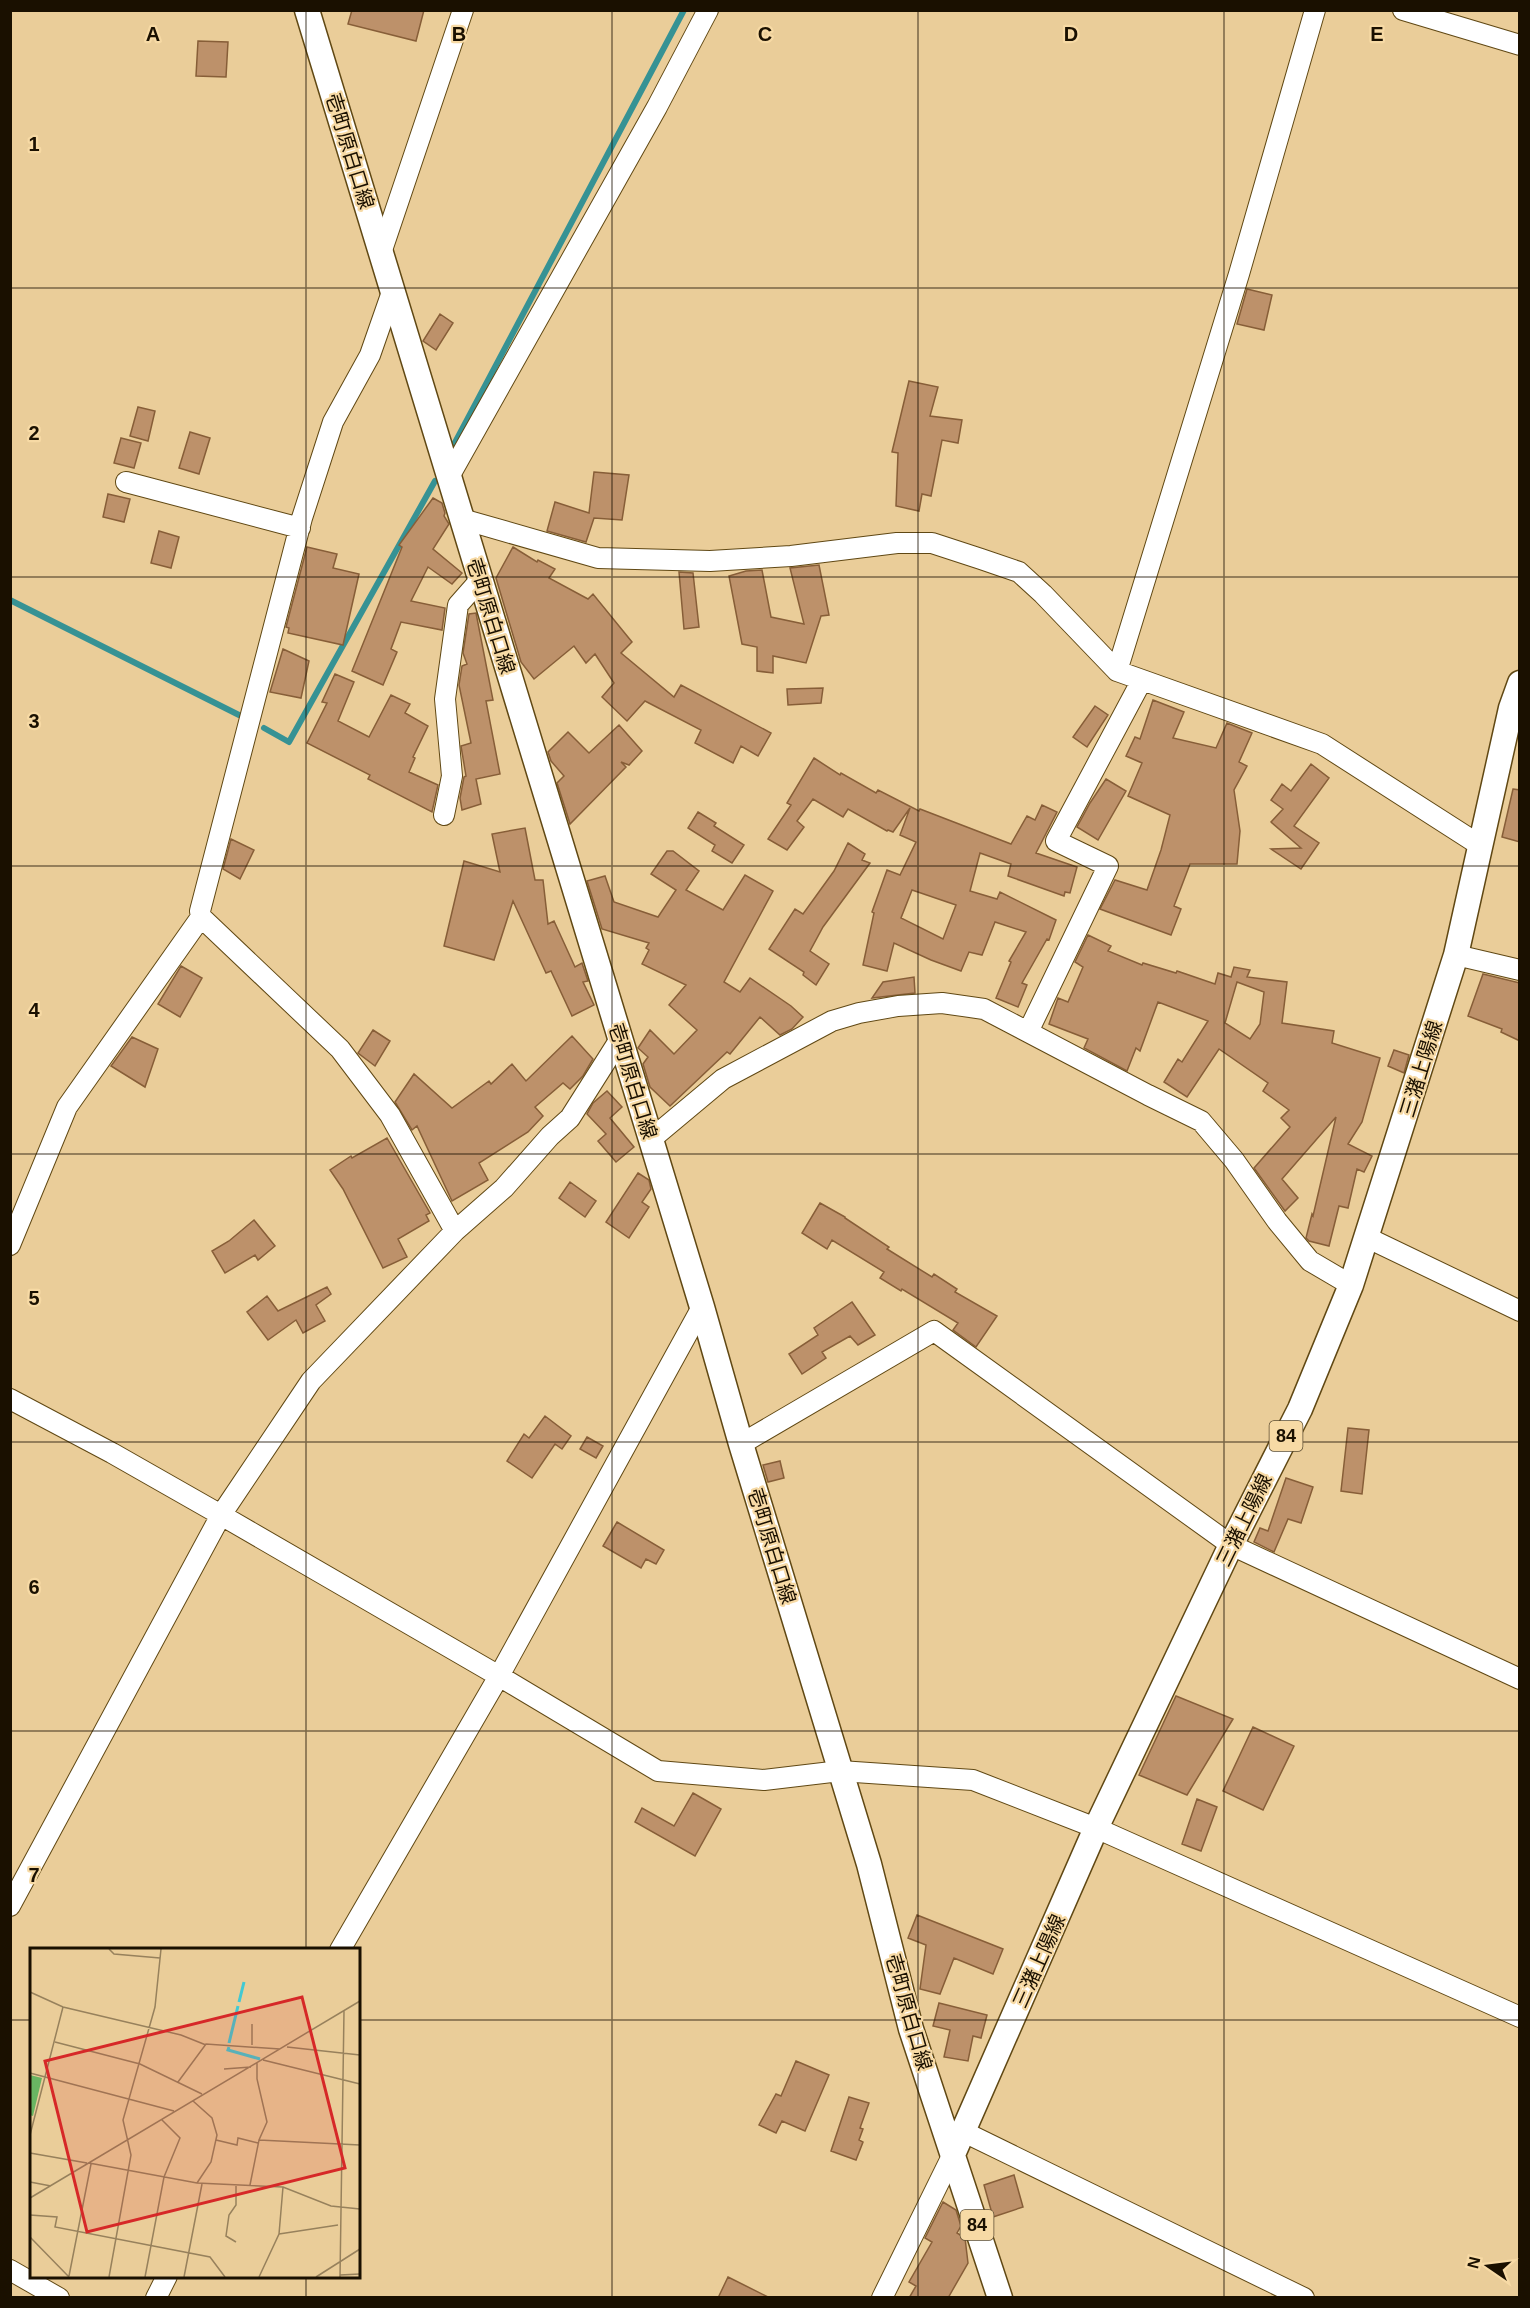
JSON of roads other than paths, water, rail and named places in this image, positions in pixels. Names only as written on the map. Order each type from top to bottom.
[{"type":"main road","name":"壱町原白口線","points":[[307,10],[702,1307],[868,1864],[911,2029],[959,2142]]},
{"type":"main road","name":"三潴上陽線","points":[[959,2142],[1096,1828],[1231,1545],[1300,1409],[1351,1284],[1368,1238],[1456,955],[1511,708],[1520,683]]},
{"type":"main road","name":"84","points":[[959,2142],[1000,2298]]},
{"type":"street","points":[[381,252],[463,10]]},
{"type":"street","points":[[450,475],[657,107],[708,10]]},
{"type":"street","points":[[1117,671],[1239,274],[1315,10]]},
{"type":"street","points":[[1403,10],[1520,45]]},
{"type":"street","points":[[392,292],[370,356],[333,422],[300,528],[200,911],[201,917],[340,1049],[390,1115],[455,1231]]},
{"type":"street","points":[[126,482],[300,528]]},
{"type":"street","points":[[462,519],[598,558],[710,561],[791,556],[897,543],[932,543],[1019,572],[1117,671],[1322,744],[1481,846]]},
{"type":"street","points":[[444,815],[452,776],[445,699],[458,605],[480,580]]},
{"type":"street","points":[[1028,1032],[1108,866],[1056,841],[1142,680]]},
{"type":"street","points":[[10,1245],[67,1107],[201,917]]},
{"type":"street","points":[[1456,955],[1520,970]]},
{"type":"street","points":[[650,1140],[723,1079],[832,1021],[859,1013],[898,1006],[942,1003],[984,1009],[1202,1121],[1310,1261],[1351,1284]]},
{"type":"street","points":[[10,1906],[221,1515],[311,1381],[455,1231],[504,1188],[550,1136],[570,1118],[620,1039]]},
{"type":"street","points":[[1368,1238],[1520,1311]]},
{"type":"street","points":[[341,1948],[499,1676],[702,1307]]},
{"type":"street","points":[[741,1444],[934,1331],[1231,1545],[1520,1679]]},
{"type":"street","points":[[10,1399],[112,1453],[221,1515],[499,1676],[658,1772],[764,1780],[840,1771],[973,1780],[1096,1828],[1520,2017]]},
{"type":"street","points":[[882,2298],[959,2142],[1304,2298]]},
{"type":"street","points":[[10,2270],[58,2298]]},
{"type":"street","points":[[156,2298],[166,2278]]},
{"type":"waterway","points":[[450,452],[684,10]]},
{"type":"waterway","points":[[264,728],[289,742],[435,481]]},
{"type":"waterway","points":[[10,600],[239,715]]}]
